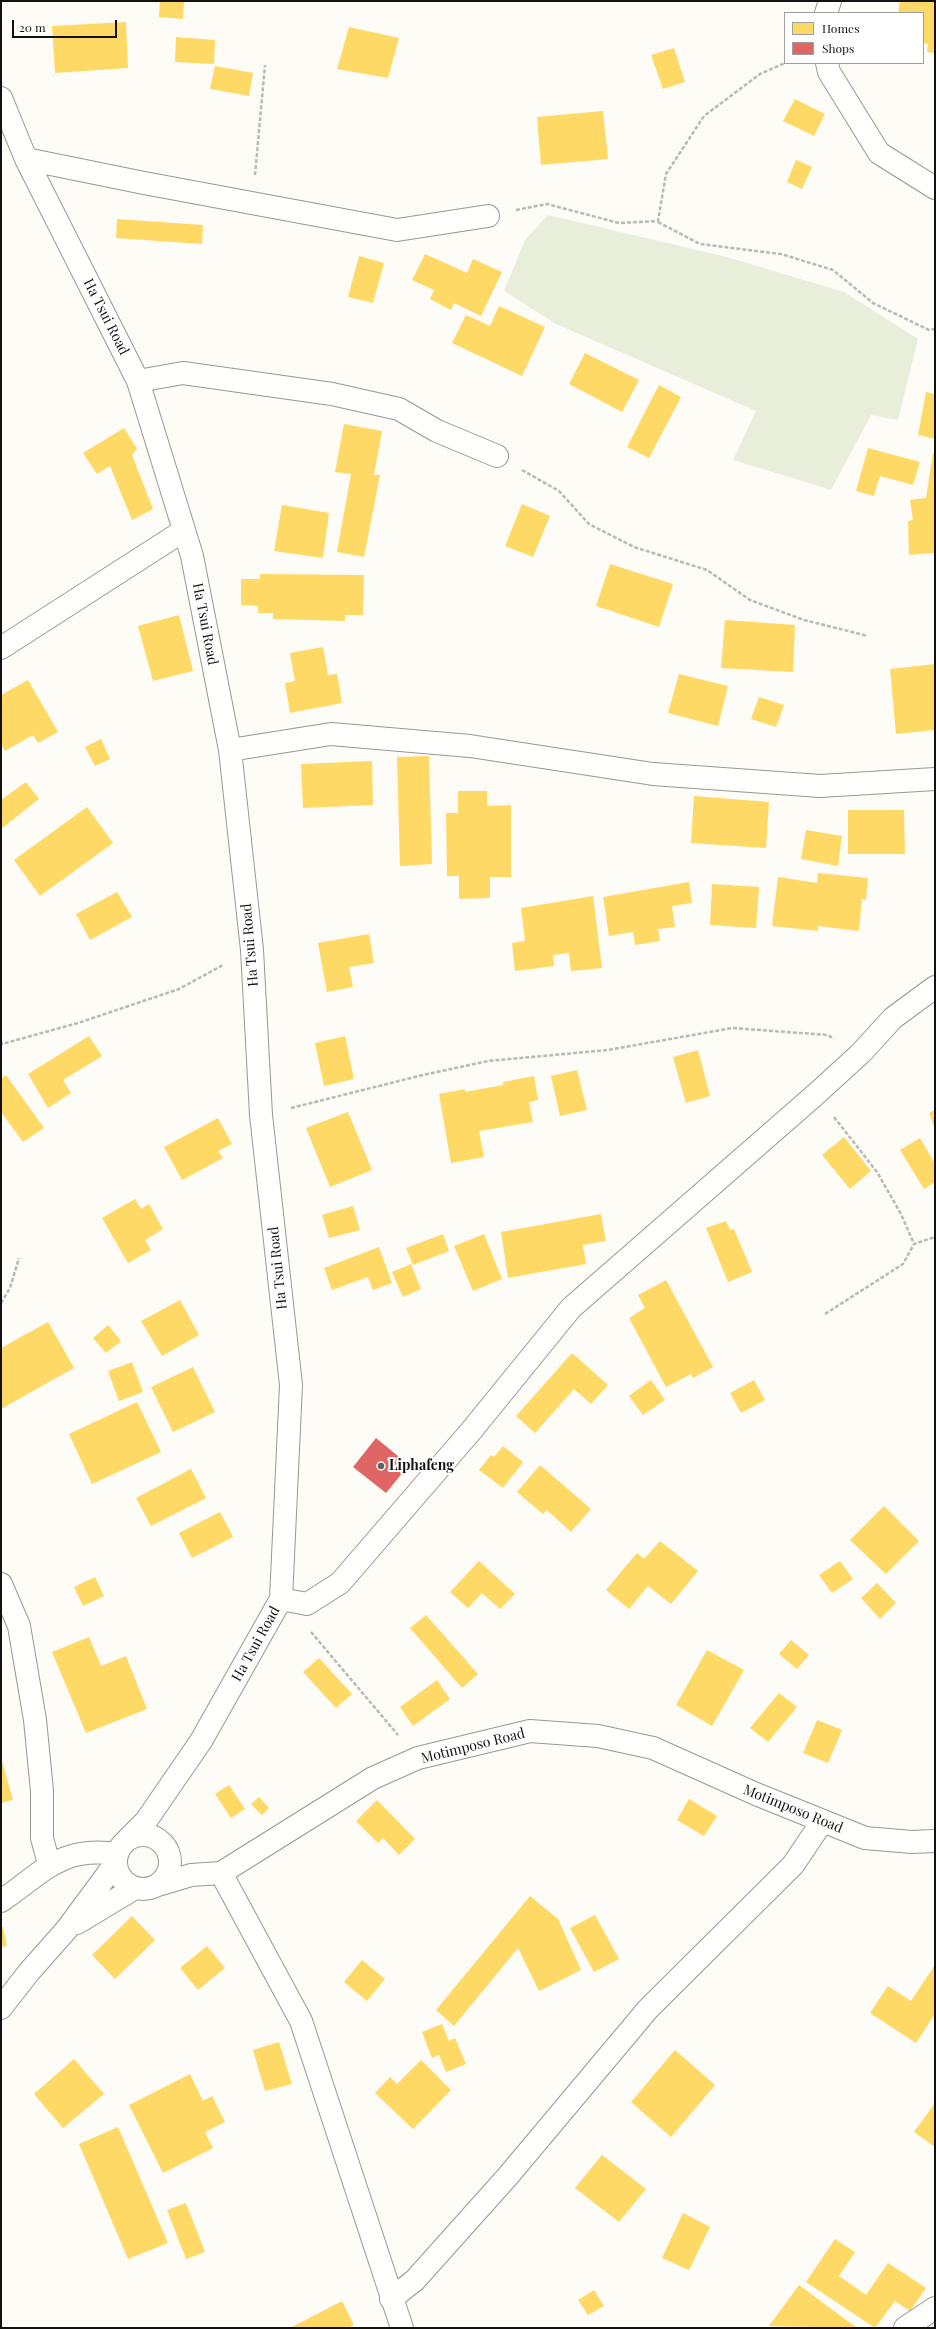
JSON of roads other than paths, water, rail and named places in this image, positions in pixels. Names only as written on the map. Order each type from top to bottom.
[{"type":"street","points":[[826,12],[830,1]]},
{"type":"street","points":[[827,64],[829,72],[879,152],[935,188]]},
{"type":"street","name":"Ha Tsui Road","points":[[1,98],[26,158],[138,381],[192,556],[230,750],[252,950],[261,1115],[291,1385],[281,1599],[201,1741],[146,1821],[120,1852],[67,1929],[29,1972],[1,2008]]},
{"type":"street","points":[[26,158],[144,183],[243,200],[397,230],[488,216]]},
{"type":"street","points":[[138,381],[183,373],[332,394],[399,409],[437,431],[497,456]]},
{"type":"street","points":[[1,648],[183,530]]},
{"type":"street","points":[[230,750],[332,734],[470,746],[653,774],[820,786],[935,779]]},
{"type":"street","points":[[281,1599],[307,1604],[340,1583],[472,1431],[571,1308],[815,1095],[861,1053],[894,1018],[935,987]]},
{"type":"street","points":[[1,1584],[19,1626],[22,1642],[35,1720],[42,1791],[42,1838],[49,1864]]},
{"type":"street","name":"Motimposo Road","points":[[158,1885],[191,1875],[221,1873],[373,1778],[418,1758],[530,1731],[598,1736],[653,1748],[822,1822],[865,1838],[912,1842],[935,1841]]},
{"type":"street","points":[[159,1800],[159,1825],[168,1850],[176,1864],[191,1875]]},
{"type":"street","points":[[391,2299],[415,2280],[508,2176],[648,2009],[793,1865],[822,1822]]},
{"type":"street","points":[[1,1901],[49,1864],[72,1855],[120,1852],[143,1834],[151,1836],[168,1850],[169,1871],[158,1885],[143,1889],[135,1888],[122,1879],[120,1852]]},
{"type":"street","points":[[221,1873],[301,2021],[391,2299],[402,2328]]},
{"type":"street","name":"Ha Tsui Road","points":[[67,1929],[135,1888]]},
{"type":"street","points":[[905,2328],[935,2308]]},
{"type":"place","name":"Liphafeng","points":[[381,1466]]}]
